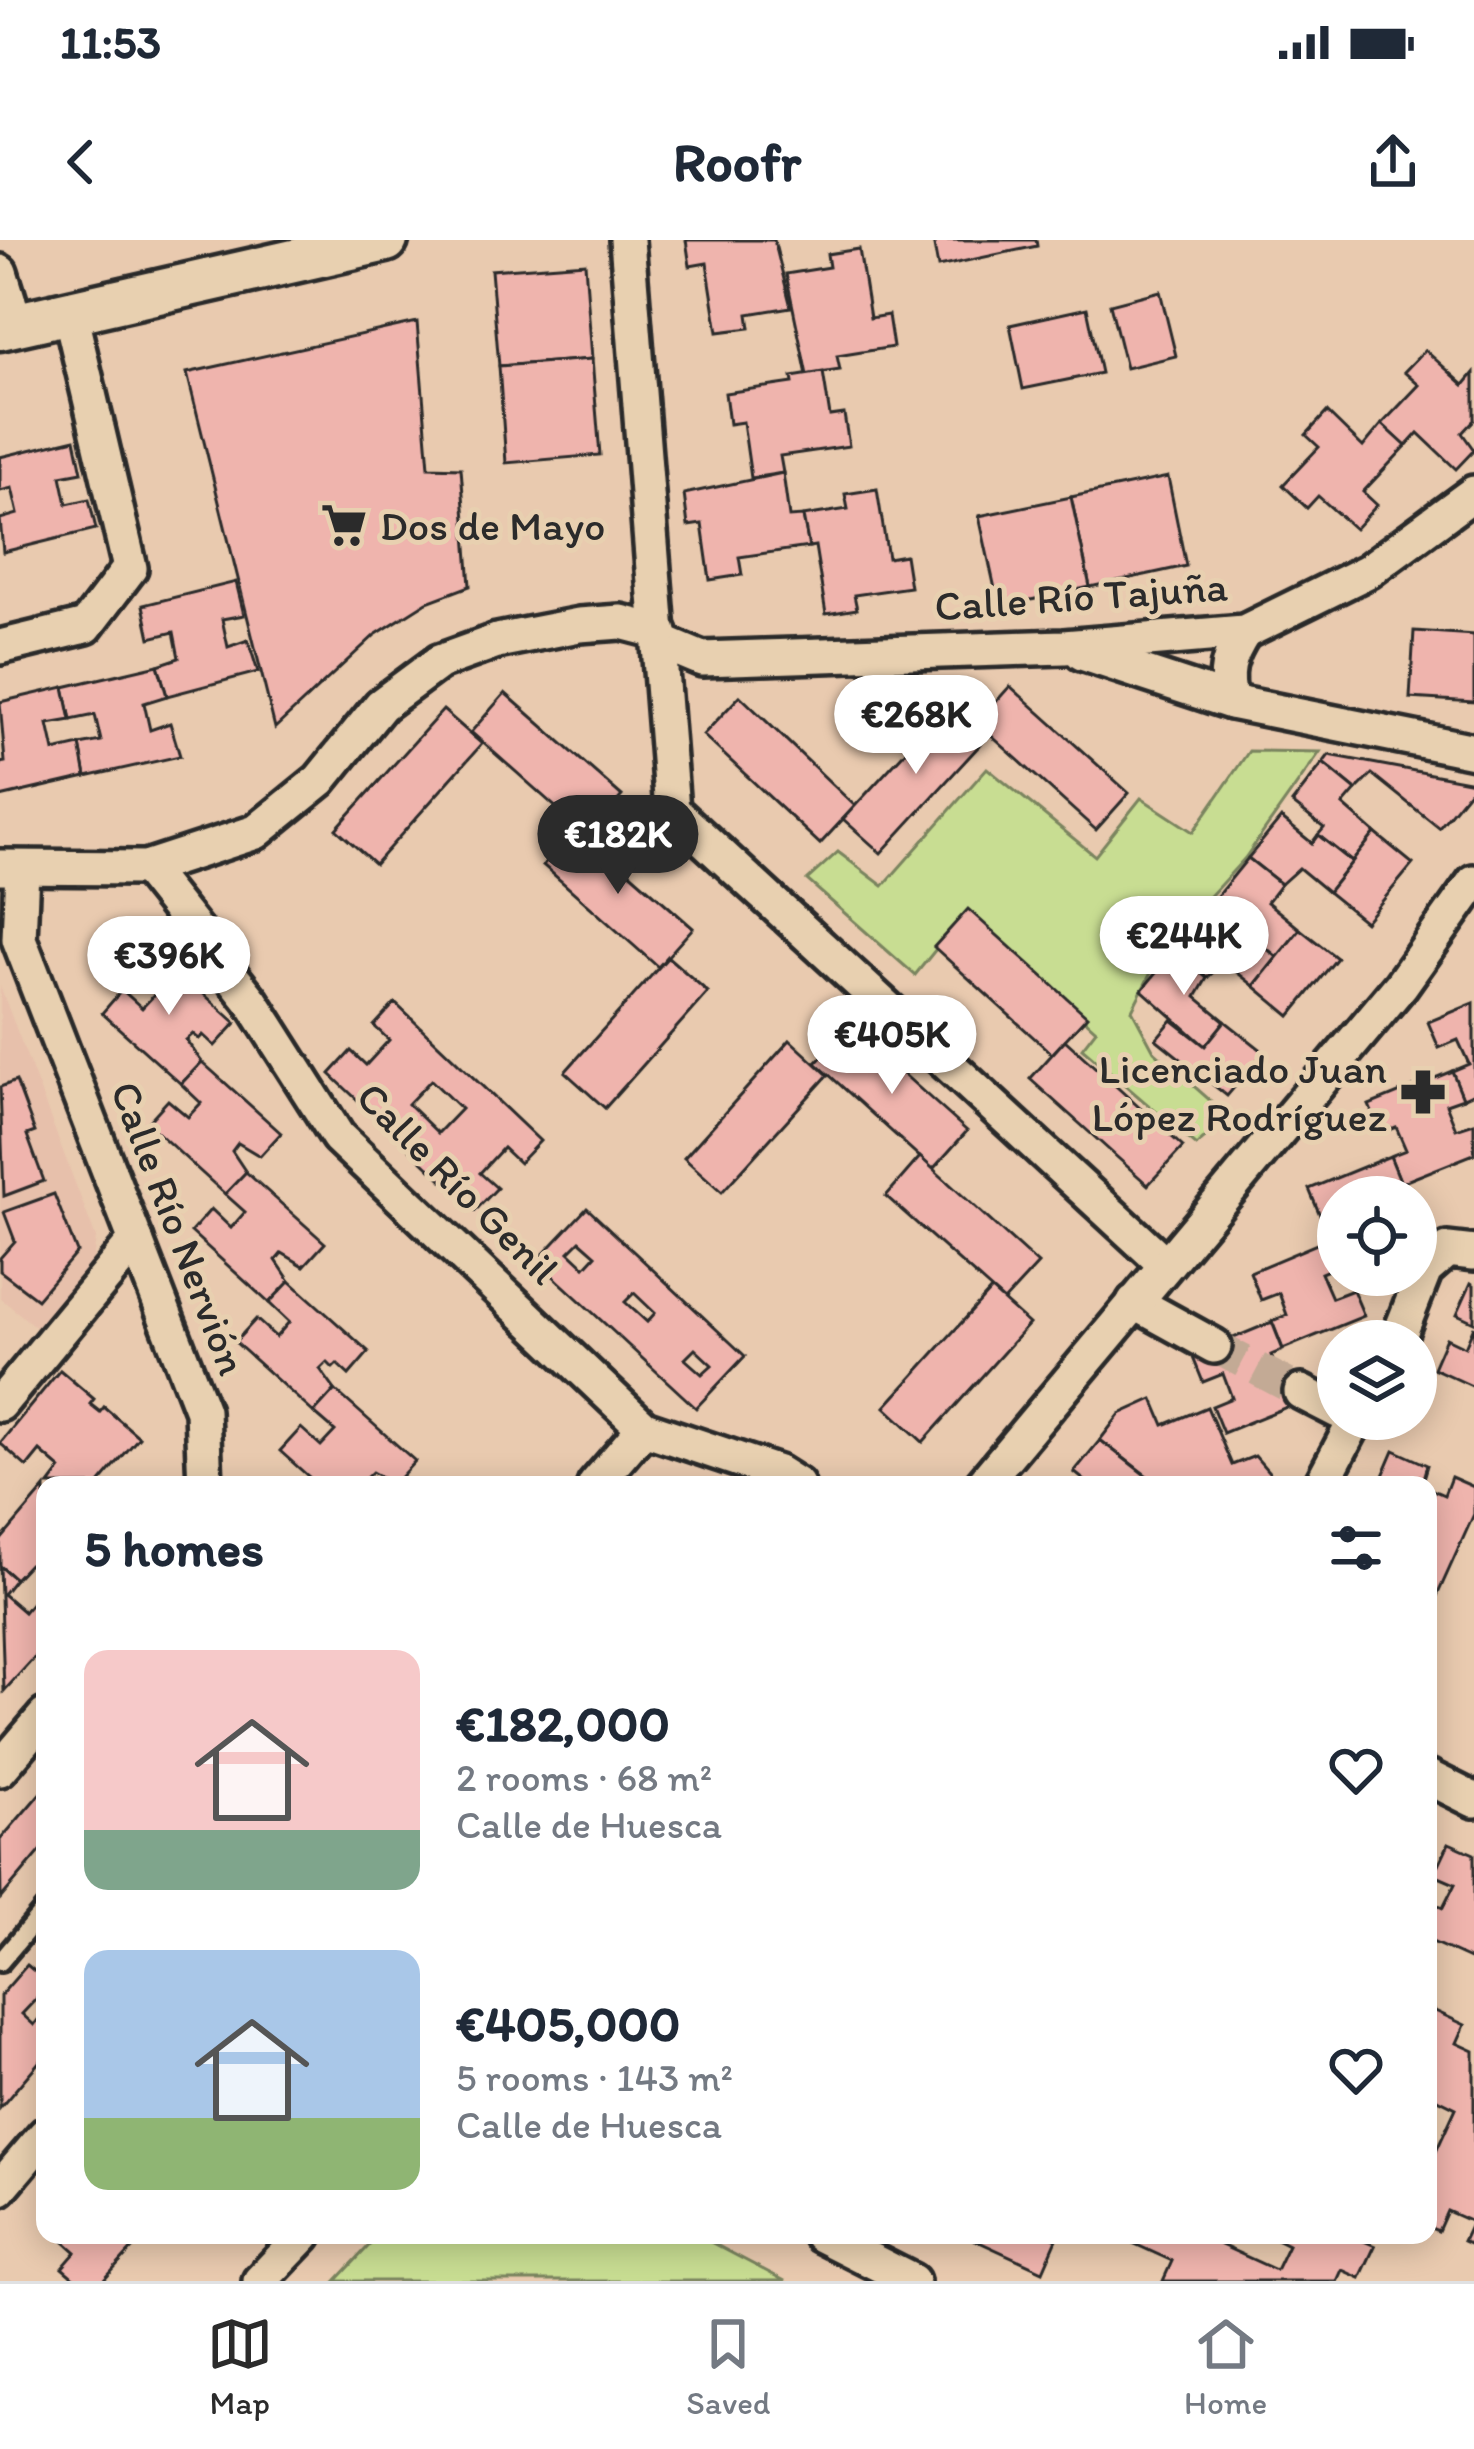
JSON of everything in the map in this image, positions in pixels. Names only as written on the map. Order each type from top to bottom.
[{"type":"street","points":[[0,272],[8,326],[386,240]]},
{"type":"street","points":[[627,240],[672,810],[1165,1264]]},
{"type":"street","points":[[0,646],[86,626],[130,568],[70,313]]},
{"type":"street","name":"Calle Río Tajuña","points":[[11,868],[146,868],[256,832],[320,780],[381,705],[439,662],[497,640],[621,622],[702,659],[1064,647],[1244,632],[1368,572],[1474,494]]},
{"type":"street","points":[[1232,702],[1225,679],[1229,656],[1244,632]]},
{"type":"street","points":[[1064,647],[1232,702],[1474,751]]},
{"type":"street","name":"Calle Río Nervión","points":[[11,868],[19,940],[202,1411],[205,1476]]},
{"type":"street","name":"Calle Río Genil","points":[[146,868],[252,1002],[338,1137],[644,1428],[783,1476]]},
{"type":"street","points":[[1002,1476],[1134,1302],[1401,985],[1474,882]]},
{"type":"street","points":[[0,1404],[136,1240]]},
{"type":"street","points":[[1405,1320],[1425,1270],[1448,1250],[1474,1252]]},
{"type":"street","points":[[1134,1302],[1214,1346]]},
{"type":"street","points":[[1301,1392],[1317,1400]]},
{"type":"street","points":[[603,1476],[644,1428]]},
{"type":"street","points":[[1326,1476],[1345,1440]]},
{"type":"street","points":[[0,1769],[36,1727]]},
{"type":"street","points":[[1437,1782],[1474,1800]]},
{"type":"street","points":[[0,2188],[36,2146]]},
{"type":"street","points":[[260,2281],[295,2244]]},
{"type":"street","points":[[839,2244],[912,2281]]},
{"type":"lane","points":[[0,1962],[36,1920]]},
{"type":"shaded area","points":[[0,986],[96,1238],[93,1261],[38,1329],[0,1298]]},
{"type":"green space","points":[[1249,751],[1320,752],[1245,858],[1165,945],[1132,1010],[1154,1051],[1229,1117],[1196,1146],[1082,1048],[1096,1030],[966,912],[915,975],[807,880],[838,852],[883,886],[987,768],[1095,856],[1141,798],[1193,832]]},
{"type":"green space","points":[[371,2244],[714,2244],[785,2281],[336,2281]]},
{"type":"building","points":[[686,240],[774,240],[791,307],[748,314],[750,328],[718,332],[707,263],[690,266]]},
{"type":"building","points":[[933,240],[1036,240],[1037,246],[938,267]]},
{"type":"building","points":[[859,249],[870,318],[888,315],[893,347],[837,356],[840,370],[807,375],[786,274],[829,267],[827,254]]},
{"type":"building","points":[[585,263],[592,359],[499,366],[491,270]]},
{"type":"building","points":[[1160,291],[1176,356],[1126,368],[1110,304]]},
{"type":"building","points":[[1087,308],[1101,373],[1023,389],[1010,325]]},
{"type":"building","name":"Dos de Mayo","points":[[417,322],[429,467],[461,468],[470,586],[427,602],[375,635],[275,728],[187,373]]},
{"type":"building","points":[[1425,350],[1464,385],[1474,373],[1474,420],[1462,433],[1474,450],[1456,469],[1418,433],[1406,446],[1382,424],[1419,385],[1404,372]]},
{"type":"building","points":[[592,359],[600,455],[506,463],[499,366]]},
{"type":"building","points":[[823,372],[830,416],[844,414],[849,446],[780,456],[783,473],[751,478],[743,422],[729,424],[725,393],[793,383],[792,377]]},
{"type":"building","points":[[1327,412],[1363,447],[1382,424],[1406,446],[1363,492],[1377,505],[1355,529],[1318,496],[1307,508],[1283,485],[1319,447],[1306,435]]},
{"type":"building","points":[[75,439],[82,472],[61,476],[67,504],[89,499],[96,529],[3,552],[0,519],[18,514],[12,488],[0,491],[0,457]]},
{"type":"building","points":[[783,473],[789,517],[803,516],[809,547],[739,557],[742,575],[710,580],[702,524],[688,526],[684,494]]},
{"type":"building","points":[[1168,477],[1186,566],[1090,587],[1071,497]]},
{"type":"building","points":[[877,489],[888,558],[905,555],[910,587],[854,595],[857,609],[826,614],[815,546],[809,547],[803,516],[848,509],[845,494]]},
{"type":"building","points":[[1071,497],[1090,587],[999,607],[979,516]]},
{"type":"building","points":[[236,582],[244,615],[222,619],[228,647],[248,640],[258,672],[167,696],[158,665],[179,658],[174,632],[150,638],[143,605]]},
{"type":"building","points":[[1414,631],[1474,635],[1474,702],[1410,698]]},
{"type":"building","points":[[158,665],[167,696],[144,703],[150,730],[170,723],[180,756],[86,777],[80,745],[101,741],[95,715],[71,720],[64,687]]},
{"type":"building","points":[[1010,686],[1129,793],[1096,830],[977,723]]},
{"type":"building","points":[[64,687],[71,720],[48,724],[54,751],[80,745],[86,777],[0,797],[0,763],[5,762],[0,702]]},
{"type":"building","points":[[505,693],[622,796],[587,835],[471,732]]},
{"type":"building","points":[[740,696],[855,806],[820,844],[703,735]]},
{"type":"building","points":[[951,702],[989,735],[881,853],[843,819]]},
{"type":"building","points":[[443,710],[482,744],[375,864],[336,829]]},
{"type":"building","points":[[1329,755],[1474,785],[1439,828],[1372,774],[1356,790],[1323,763]]},
{"type":"building","points":[[1323,763],[1356,790],[1343,805],[1375,833],[1352,862],[1318,835],[1324,828],[1292,803]]},
{"type":"building","points":[[1281,818],[1312,843],[1318,835],[1352,862],[1328,892],[1299,868],[1281,884],[1248,858]]},
{"type":"building","points":[[577,826],[693,928],[658,967],[543,865]]},
{"type":"building","points":[[1375,833],[1413,864],[1365,922],[1328,892]]},
{"type":"building","points":[[1248,858],[1281,884],[1267,902],[1300,929],[1277,957],[1243,929],[1249,922],[1217,896]]},
{"type":"building","points":[[968,909],[1087,1016],[1052,1054],[934,947]]},
{"type":"building","points":[[1206,913],[1236,937],[1243,929],[1277,957],[1254,986],[1224,962],[1207,978],[1174,951]]},
{"type":"building","points":[[1300,929],[1337,958],[1290,1016],[1254,986]]},
{"type":"building","points":[[1174,951],[1207,978],[1196,997],[1225,1021],[1205,1046],[1142,990]]},
{"type":"building","points":[[157,952],[236,1023],[215,1046],[203,1035],[199,1039],[193,1034],[186,1040],[202,1062],[181,1084],[102,1013],[122,990],[142,1008],[156,993],[136,975]]},
{"type":"building","points":[[668,957],[708,992],[605,1108],[565,1072]]},
{"type":"building","points":[[395,1003],[540,1141],[519,1163],[503,1148],[480,1173],[497,1188],[475,1211],[330,1074],[351,1051],[366,1065],[389,1040],[374,1026]],"holes":[[[431,1080],[461,1109],[438,1133],[408,1104]]]},
{"type":"building","points":[[1474,1003],[1474,1093],[1463,1098],[1452,1071],[1469,1064],[1458,1040],[1439,1048],[1428,1022]]},
{"type":"building","points":[[1172,1020],[1205,1046],[1225,1021],[1264,1052],[1227,1096],[1156,1039]]},
{"type":"building","points":[[850,1026],[967,1131],[933,1169],[816,1063]]},
{"type":"building","points":[[790,1040],[828,1075],[722,1192],[684,1158]]},
{"type":"building","points":[[1065,1040],[1183,1147],[1148,1185],[1030,1079]]},
{"type":"building","points":[[202,1062],[281,1133],[260,1156],[238,1143],[232,1151],[246,1172],[225,1194],[147,1123],[168,1100],[188,1117],[201,1103],[181,1084]]},
{"type":"building","points":[[1452,1071],[1463,1098],[1446,1104],[1456,1129],[1474,1123],[1474,1154],[1419,1176],[1398,1176],[1390,1156],[1406,1150],[1396,1127],[1381,1133],[1369,1105]]},
{"type":"building","points":[[16,1081],[35,1132],[27,1135],[44,1181],[4,1196],[0,1087]]},
{"type":"building","points":[[1390,1156],[1398,1176],[1341,1176]]},
{"type":"building","points":[[920,1157],[1038,1264],[1004,1301],[886,1196]]},
{"type":"building","points":[[246,1172],[325,1243],[304,1266],[282,1253],[276,1260],[290,1281],[269,1303],[191,1232],[211,1209],[231,1228],[245,1212],[225,1194]]},
{"type":"building","points":[[54,1194],[77,1252],[37,1299],[0,1271],[0,1258],[15,1241],[4,1212]]},
{"type":"building","points":[[587,1208],[745,1356],[696,1408],[537,1261]],"holes":[[[580,1241],[596,1255],[585,1267],[569,1252]],[[634,1293],[655,1313],[647,1322],[625,1302]],[[695,1349],[712,1365],[702,1374],[685,1359]]]},
{"type":"building","points":[[1317,1244],[1317,1296],[1356,1296],[1364,1316],[1317,1320],[1317,1335],[1283,1349],[1272,1321],[1287,1315],[1279,1293],[1261,1300],[1250,1272]]},
{"type":"building","points":[[290,1281],[369,1352],[349,1375],[337,1364],[333,1368],[327,1362],[320,1369],[335,1390],[314,1413],[235,1342],[256,1319],[276,1337],[289,1322],[269,1303]]},
{"type":"building","points":[[1471,1283],[1474,1285],[1474,1322],[1457,1314]]},
{"type":"building","points":[[991,1290],[1029,1324],[923,1442],[885,1407]]},
{"type":"building","points":[[1272,1322],[1283,1350],[1271,1355],[1281,1380],[1294,1374],[1304,1400],[1223,1433],[1212,1406],[1232,1398],[1223,1374],[1203,1382],[1192,1355]]},
{"type":"building","points":[[1474,1326],[1474,1387],[1437,1370],[1446,1338],[1465,1347]]},
{"type":"building","points":[[60,1370],[94,1399],[90,1404],[100,1412],[104,1407],[139,1437],[106,1476],[56,1476],[61,1469],[40,1451],[27,1467],[0,1443]]},
{"type":"building","points":[[335,1390],[415,1461],[401,1476],[372,1472],[368,1476],[308,1476],[280,1451],[301,1428],[321,1446],[335,1431],[314,1413]]},
{"type":"building","points":[[1153,1399],[1164,1425],[1207,1407],[1232,1465],[1255,1456],[1272,1476],[1147,1476],[1100,1440],[1120,1414]]},
{"type":"building","points":[[1100,1440],[1146,1476],[1079,1476],[1074,1472]]},
{"type":"building","points":[[1394,1450],[1427,1465],[1424,1476],[1383,1476]]},
{"type":"building","points":[[1451,1477],[1474,1487],[1474,1514],[1437,1596],[1437,1492],[1444,1495]]},
{"type":"building","points":[[36,1499],[36,1570],[29,1564],[15,1579],[0,1566],[0,1541]]},
{"type":"building","points":[[0,1566],[15,1579],[3,1594],[24,1612],[36,1597],[36,1656],[4,1691]]},
{"type":"building","points":[[36,1798],[36,1857],[1,1898],[0,1840]]},
{"type":"building","points":[[1449,1843],[1474,1854],[1474,1961],[1437,1944],[1437,1905],[1443,1908],[1455,1884],[1437,1876]]},
{"type":"building","points":[[27,1965],[36,1972],[36,1999],[22,2014],[36,2022],[36,2066],[0,2108],[0,1996]]},
{"type":"building","points":[[1437,2012],[1465,2025],[1457,2043],[1474,2051],[1474,2246],[1463,2241],[1472,2222],[1447,2211],[1437,2231],[1437,2149],[1456,2108],[1437,2098]]},
{"type":"building","points":[[67,2244],[137,2244],[103,2281],[77,2281],[62,2268],[76,2252]]},
{"type":"building","points":[[984,2244],[1055,2244],[1043,2271]]},
{"type":"building","points":[[1135,2244],[1219,2244],[1276,2270],[1286,2244],[1375,2246],[1360,2278],[1342,2270],[1337,2281],[1163,2281],[1172,2261]]},
{"type":"tunnel","points":[[1214,1346],[1301,1392]]},
{"type":"place","name":"Dos de Mayo","points":[[344,525]]},
{"type":"place","name":"Licenciado Juan López Rodríguez","points":[[1423,1092]]}]
